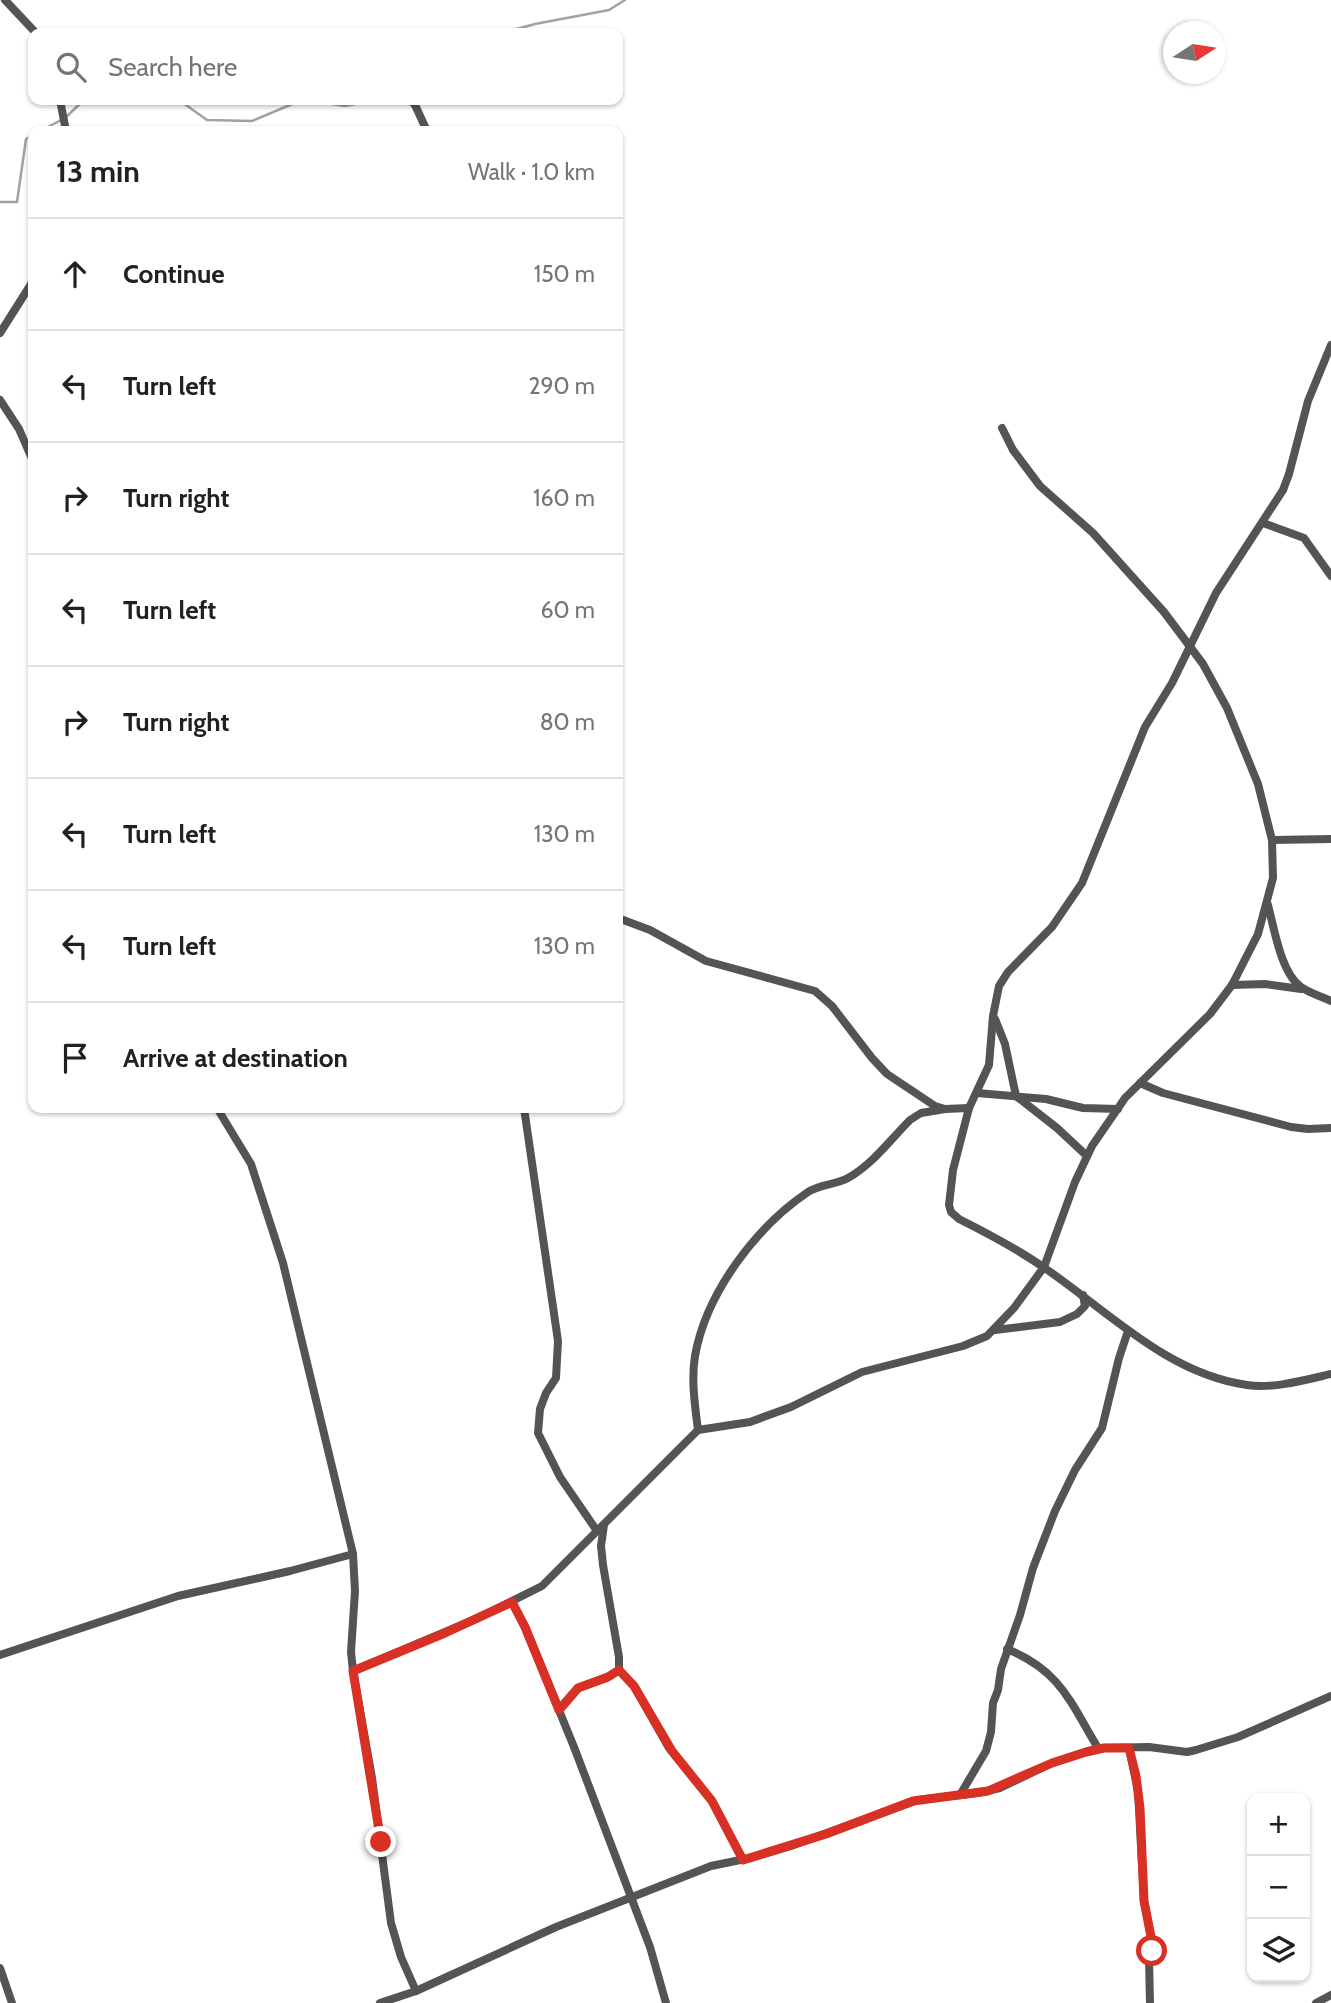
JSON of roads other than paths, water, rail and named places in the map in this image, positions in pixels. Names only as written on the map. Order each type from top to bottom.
[{"type":"street","points":[[5,0],[31,28]]},
{"type":"street","points":[[61,105],[65,126]]},
{"type":"street","points":[[415,105],[425,126]]},
{"type":"street","points":[[0,333],[28,289]]},
{"type":"street","points":[[1331,345],[1308,401],[1289,474],[1278,500],[1222,584],[1172,683],[1144,727],[1082,883],[1052,927],[1003,979],[997,993],[993,1016],[989,1065],[969,1108],[953,1170],[949,1208],[958,1219],[1044,1267],[1128,1331],[1171,1358],[1217,1379],[1263,1385],[1331,1374]]},
{"type":"street","points":[[0,400],[19,429],[28,450]]},
{"type":"street","points":[[353,1671],[445,1633],[512,1602],[548,1581],[698,1430],[750,1422],[802,1402],[862,1372],[978,1341],[995,1330],[1044,1267],[1087,1156],[1118,1109],[1140,1083],[1210,1014],[1232,985],[1255,942],[1268,904],[1273,878],[1272,840],[1265,805],[1250,761],[1227,708],[1191,646],[1164,612],[1093,533],[1040,486],[1013,450],[1002,428]]},
{"type":"street","points":[[1263,523],[1304,538],[1331,576]]},
{"type":"street","points":[[1272,840],[1331,839]]},
{"type":"street","points":[[1268,904],[1282,954],[1293,980],[1304,989],[1331,1001]]},
{"type":"street","points":[[623,920],[650,930],[706,961],[815,991],[832,1006],[887,1074],[921,1099],[945,1109]]},
{"type":"street","points":[[1232,985],[1265,984],[1304,989]]},
{"type":"street","points":[[993,1016],[1005,1044],[1016,1097],[1058,1128],[1087,1156]]},
{"type":"street","points":[[1140,1083],[1163,1093],[1291,1127],[1331,1128]]},
{"type":"street","points":[[977,1093],[1046,1099],[1083,1108],[1118,1109]]},
{"type":"street","points":[[698,1430],[694,1397],[695,1356],[707,1316],[733,1267],[770,1224],[807,1192],[851,1176],[918,1115],[945,1109],[969,1108]]},
{"type":"street","points":[[219,1113],[251,1164],[283,1263],[353,1554],[353,1671],[372,1778],[391,1923],[401,1957],[416,1991]]},
{"type":"street","points":[[525,1113],[558,1341],[556,1378],[540,1409],[538,1433],[560,1477],[597,1531]]},
{"type":"street","points":[[995,1330],[1070,1319],[1085,1306],[1083,1295]]},
{"type":"street","points":[[960,1795],[986,1751],[991,1732],[993,1703],[1032,1568],[1075,1470],[1102,1428],[1128,1331]]},
{"type":"street","points":[[604,1524],[601,1546],[619,1670],[634,1686],[672,1751],[712,1801],[743,1860]]},
{"type":"street","points":[[0,1655],[177,1596],[279,1574],[353,1554]]},
{"type":"street","points":[[512,1602],[559,1710],[650,1947],[666,2003]]},
{"type":"street","points":[[1007,1649],[1035,1662],[1052,1676],[1064,1690],[1098,1748]]},
{"type":"street","points":[[559,1710],[578,1688],[619,1670]]},
{"type":"street","points":[[380,2003],[416,1991],[532,1937],[630,1897],[712,1866],[743,1860],[826,1834],[913,1801],[1000,1788],[1052,1763],[1098,1748],[1149,1747],[1187,1752],[1196,1750],[1238,1737],[1331,1696]]},
{"type":"street","points":[[1129,1748],[1140,1808],[1144,1901],[1153,1947],[1149,1959],[1150,2003]]},
{"type":"street","points":[[0,1968],[12,2003]]},
{"type":"street","points":[[1316,2003],[1331,1996]]},
{"type":"waterway","points":[[520,28],[609,10],[625,0]]},
{"type":"waterway","points":[[50,126],[65,118],[79,105]]},
{"type":"waterway","points":[[186,105],[207,120],[252,121],[290,105]]},
{"type":"waterway","points":[[338,105],[350,105]]},
{"type":"waterway","points":[[0,202],[17,202],[28,138]]}]
